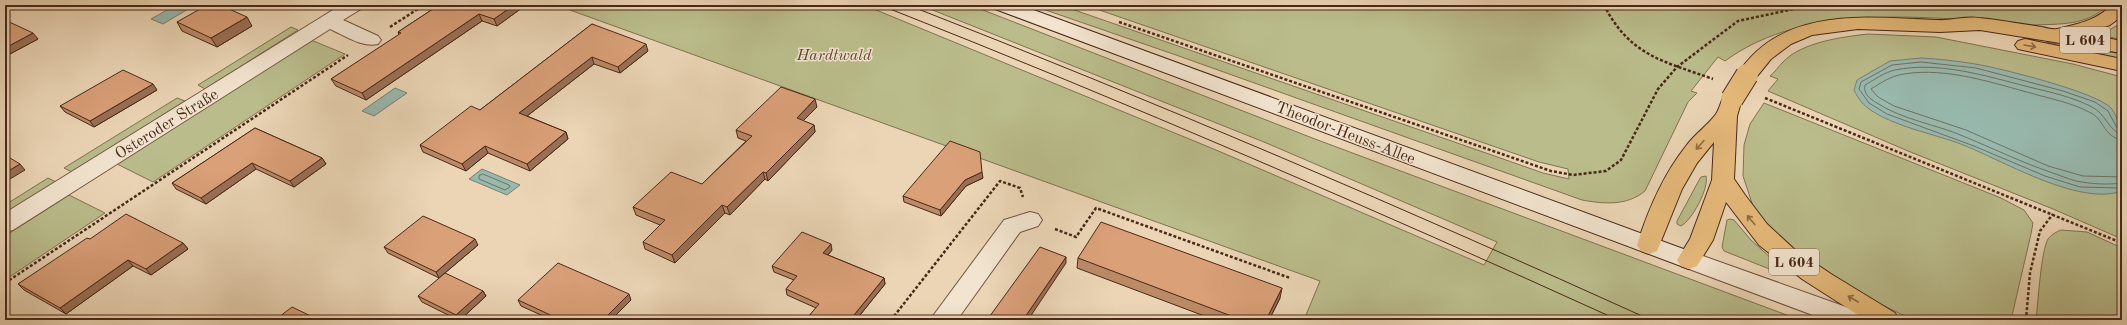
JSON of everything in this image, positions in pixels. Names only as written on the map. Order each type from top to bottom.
[{"type":"main road","name":"L 604","points":[[2048,34],[2096,26],[2113,16],[2121,5]]},
{"type":"main road","name":"L 604","points":[[1649,245],[1658,212],[1668,192],[1689,157],[1729,108],[1756,61],[1770,47],[1808,30],[1830,26],[1876,23],[1938,26],[1970,23],[2048,34],[2120,60]]},
{"type":"main road","name":"L 604","points":[[1938,26],[1975,37],[2120,60]]},
{"type":"main road","name":"L 604","points":[[1689,260],[1701,240],[1723,180],[1729,108]]},
{"type":"main road","name":"L 604","points":[[1723,180],[1751,220],[1785,255],[1820,280],[1886,320]]},
{"type":"street","name":"Osteroder Straße","points":[[5,224],[354,5]]},
{"type":"street","name":"Theodor-Heuss-Allee","points":[[1002,5],[1854,320]]},
{"type":"street","points":[[328,21],[371,40]]},
{"type":"street","points":[[943,320],[1012,226],[1030,220]]},
{"type":"path","points":[[5,283],[424,5]]},
{"type":"path","points":[[1604,5],[1616,29],[1626,40],[1640,50],[1677,67]]},
{"type":"path","points":[[1139,28],[1544,169],[1573,175],[1592,174],[1606,171],[1621,160],[1658,89],[1677,67],[1738,21],[1804,7]]},
{"type":"path","points":[[1778,103],[2122,243]]},
{"type":"path","points":[[891,320],[1000,181]]},
{"type":"path","points":[[1030,220],[1076,237],[1096,208],[1290,278]]},
{"type":"path","points":[[2026,320],[2030,273],[2040,231],[2053,214]]},
{"type":"green space","name":"Hardtwald","points":[[556,5],[864,5],[1216,150],[1484,265],[1497,242],[1264,142],[920,5],[970,5],[1315,139],[1800,320],[1304,320],[1320,281]]},
{"type":"green space","points":[[1031,5],[1060,5],[1543,173],[1569,179],[1568,169],[1539,162],[1085,5],[2107,5],[2100,12],[2091,17],[2062,24],[2032,25],[1913,17],[1832,21],[1794,29],[1758,42],[1725,61],[1718,57],[1691,91],[1697,93],[1688,102],[1645,191],[1631,199],[1615,203],[1607,203],[1582,200],[1176,55]]},
{"type":"green space","points":[[2122,23],[2122,40],[2101,34]]},
{"type":"green space","points":[[291,27],[298,30],[205,89],[198,85]]},
{"type":"green space","points":[[1868,34],[1936,37],[2073,64],[2122,77],[2122,239],[2053,209],[1908,151],[1768,91],[1778,79],[1770,76],[1791,55],[1811,45],[1835,39]]},
{"type":"green space","points":[[311,40],[345,54],[153,182],[117,164]]},
{"type":"green space","points":[[2046,42],[2122,54],[2122,60],[2059,46]]},
{"type":"green space","points":[[177,98],[185,101],[72,172],[64,168]]},
{"type":"green space","points":[[1764,103],[2001,198],[2024,210],[2033,223],[2011,320],[1913,320],[1862,295],[1817,269],[1771,229],[1754,209],[1743,176],[1744,145],[1750,124]]},
{"type":"green space","points":[[1706,176],[1705,188],[1695,211],[1681,226],[1677,224],[1677,221],[1701,177]]},
{"type":"green space","points":[[48,178],[56,182],[5,214],[5,205]]},
{"type":"green space","points":[[69,195],[105,213],[5,280],[5,236]]},
{"type":"green space","points":[[1727,220],[1734,220],[1751,240],[1784,270],[1782,272],[1777,272],[1724,251],[1722,247]]},
{"type":"green space","points":[[2061,230],[2087,232],[2122,248],[2122,320],[2036,320],[2043,254],[2048,239],[2056,232]]},
{"type":"water","points":[[176,5],[195,5],[163,24],[151,19]]},
{"type":"water","points":[[1921,58],[1948,60],[2005,70],[2068,88],[2102,102],[2111,108],[2116,117],[2122,137],[2122,191],[2104,194],[2084,192],[2062,187],[2039,179],[1958,143],[1903,126],[1882,117],[1864,104],[1854,90],[1857,80],[1890,61]]},
{"type":"water","points":[[395,88],[407,93],[374,116],[362,111]]},
{"type":"water","points":[[482,169],[520,185],[507,195],[469,179]]},
{"type":"building","points":[[207,5],[220,5],[247,17],[211,38],[177,22]]},
{"type":"building","points":[[439,5],[514,5],[494,19],[479,14],[362,93],[331,79],[401,33],[398,32]]},
{"type":"building","points":[[5,20],[33,33],[5,48]]},
{"type":"building","points":[[592,24],[646,44],[618,67],[592,57],[519,113],[566,132],[527,164],[485,146],[462,164],[420,145],[471,106],[480,110]]},
{"type":"building","points":[[123,70],[153,84],[90,121],[60,106]]},
{"type":"building","points":[[781,87],[815,99],[797,118],[814,125],[766,173],[763,172],[727,207],[722,205],[672,255],[643,242],[665,220],[633,207],[671,172],[702,184],[752,136],[736,130]]},
{"type":"building","points":[[255,128],[322,158],[290,181],[252,163],[201,198],[172,183]]},
{"type":"building","points":[[950,141],[980,152],[982,172],[965,180],[940,210],[903,196]]},
{"type":"building","points":[[5,155],[20,164],[5,173]]},
{"type":"building","points":[[126,214],[183,243],[146,269],[128,260],[60,308],[18,284],[87,238],[90,239]]},
{"type":"building","points":[[423,216],[475,239],[436,272],[384,247]]},
{"type":"building","points":[[1101,222],[1282,288],[1266,320],[1242,320],[1078,258]]},
{"type":"building","points":[[802,232],[831,244],[823,253],[884,278],[850,320],[816,320],[808,317],[819,304],[786,289],[797,276],[772,266]]},
{"type":"building","points":[[1040,247],[1066,257],[1023,320],[987,320]]},
{"type":"building","points":[[558,263],[629,294],[603,320],[558,320],[559,319],[518,300]]},
{"type":"building","points":[[445,273],[483,291],[456,315],[418,296]]},
{"type":"building","points":[[292,307],[319,320],[275,320]]},
{"type":"building","points":[[254,315],[264,320],[248,320]]},
{"type":"tram line","points":[[880,5],[1159,118],[1343,197],[1618,320]]},
{"type":"tram line","points":[[908,5],[1189,118],[1374,197],[1651,320]]}]
